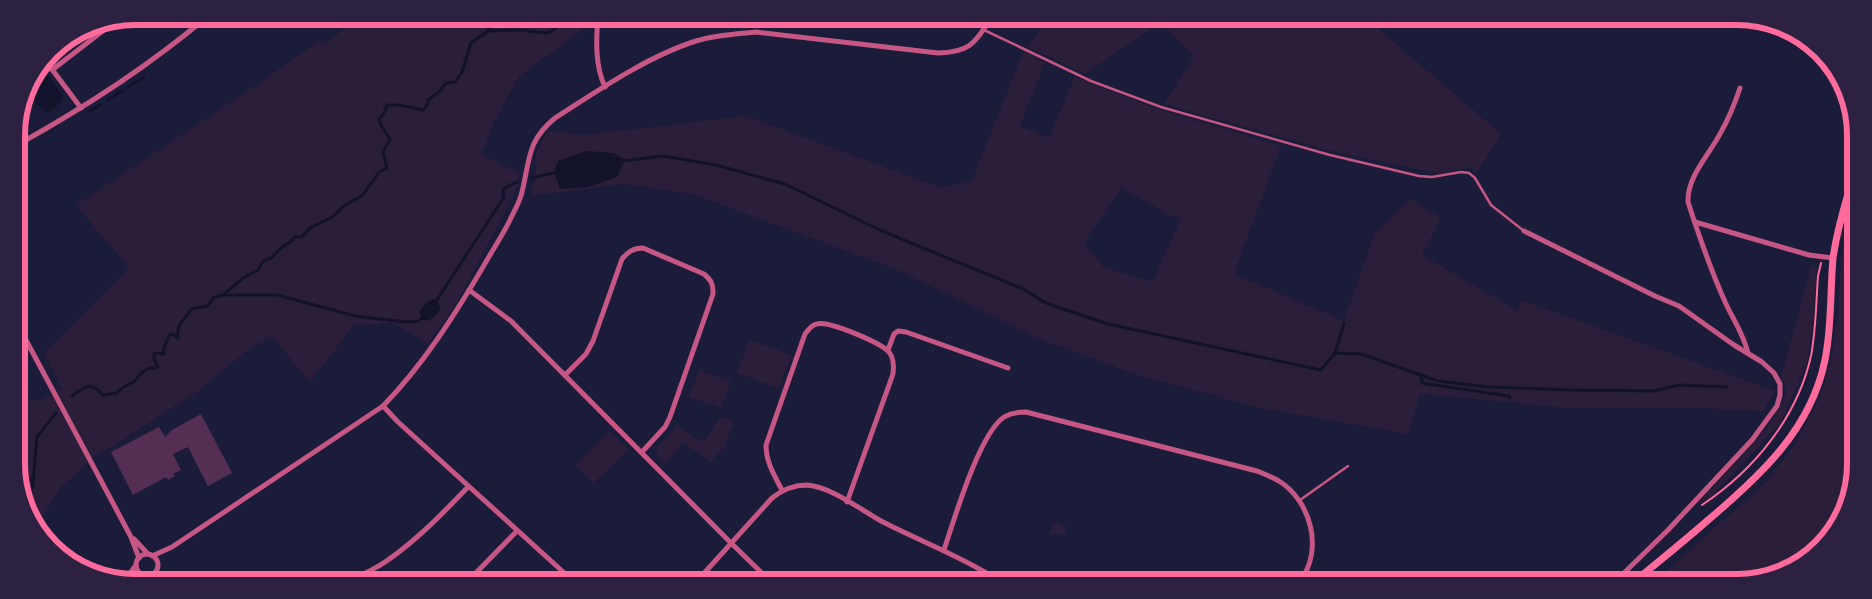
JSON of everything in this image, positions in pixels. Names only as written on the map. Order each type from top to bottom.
[{"type":"main road","points":[[1644,574],[1763,471],[1796,431],[1818,386],[1825,360],[1830,320],[1833,258],[1837,232],[1847,198]]},
{"type":"street","points":[[25,140],[81,108],[152,60],[197,25]]},
{"type":"street","points":[[598,25],[598,66],[605,87]]},
{"type":"street","points":[[158,574],[157,561],[172,547],[383,406],[423,359],[470,290],[509,222],[522,194],[531,148],[538,135],[555,118],[605,87],[675,49],[696,41],[756,32],[938,53],[962,50],[974,42],[987,25]]},
{"type":"street","points":[[52,70],[105,29]]},
{"type":"street","points":[[49,66],[81,108]]},
{"type":"street","points":[[1740,88],[1722,132],[1689,187],[1688,202],[1712,270],[1726,304],[1744,337],[1748,353]]},
{"type":"street","points":[[1695,222],[1809,255],[1833,258]]},
{"type":"street","points":[[1524,230],[1655,296],[1679,306],[1734,345],[1762,362],[1774,373],[1780,384],[1777,406],[1752,440],[1625,574]]},
{"type":"street","points":[[565,375],[586,354],[593,341],[622,259],[628,252],[636,248],[643,248],[704,274],[710,279],[713,285],[712,294],[670,416],[665,427],[642,452]]},
{"type":"street","points":[[470,290],[511,321],[763,574]]},
{"type":"street","points":[[782,490],[770,467],[766,455],[766,444],[805,334],[817,323],[829,324],[879,344],[888,350],[894,364],[894,374],[847,502]]},
{"type":"street","points":[[888,350],[894,334],[898,331],[906,332],[1008,368]]},
{"type":"street","points":[[25,341],[131,537],[138,558],[130,574]]},
{"type":"street","points":[[383,406],[565,574]]},
{"type":"street","points":[[944,550],[970,474],[984,445],[1003,418],[1015,412],[1026,412],[1257,471],[1280,482],[1299,501],[1308,517],[1313,550],[1304,574]]},
{"type":"street","points":[[363,574],[407,546],[429,527],[468,486]]},
{"type":"street","points":[[703,574],[762,508],[782,490],[794,486],[812,486],[828,491],[904,533],[969,562],[989,574]]},
{"type":"street","points":[[476,574],[518,531]]},
{"type":"street","points":[[131,537],[157,561]]},
{"type":"street","points":[[138,558],[172,547]]},
{"type":"street","points":[[136,564],[140,574]]},
{"type":"street","points":[[153,574],[157,569]]},
{"type":"lane","points":[[984,30],[1091,81],[1162,107],[1330,155],[1419,176],[1432,177],[1460,172],[1469,173],[1475,178],[1491,204],[1524,230]]},
{"type":"lane","points":[[1299,501],[1348,466]]},
{"type":"path","points":[[1844,180],[1847,171]]},
{"type":"path","points":[[1698,508],[1748,467],[1790,413],[1801,391],[1811,356],[1818,276],[1823,256]]},
{"type":"shaded area","points":[[347,25],[589,25],[519,76],[495,120],[481,154],[520,173],[514,195],[456,304],[428,344],[393,323],[354,325],[310,382],[272,337],[247,350],[197,392],[97,456],[96,454],[61,487],[40,520],[31,499],[26,479],[25,402],[30,397],[38,402],[62,389],[44,353],[129,268],[76,205],[264,80],[320,40],[326,44]]},
{"type":"shaded area","points":[[1043,25],[1156,25],[1085,74],[1028,47]]},
{"type":"shaded area","points":[[1163,25],[1374,25],[1501,134],[1477,172],[1470,167],[1439,174],[1323,149],[1164,104],[1194,56]]},
{"type":"shaded area","points":[[1024,51],[1045,63],[1020,126],[1049,138],[1075,77],[1152,107],[1281,146],[1234,274],[1344,321],[1374,235],[1410,199],[1441,218],[1422,255],[1518,311],[1521,300],[1775,391],[1763,411],[1697,408],[1567,408],[1420,394],[1408,434],[1265,409],[1143,377],[1042,340],[898,270],[692,194],[624,184],[530,196],[535,177],[536,154],[546,133],[555,131],[583,135],[746,116],[942,188],[972,181]],"holes":[[[1121,188],[1180,220],[1153,282],[1103,267],[1084,243]]]},
{"type":"shaded area","points":[[45,72],[63,96],[61,102],[49,112],[44,111],[32,99],[36,86]]},
{"type":"shaded area","points":[[587,151],[614,153],[625,160],[617,177],[588,187],[560,189],[554,172],[558,161]]},
{"type":"shaded area","points":[[1847,232],[1847,464],[1843,493],[1836,513],[1815,542],[1779,566],[1744,574],[1663,574],[1763,485],[1793,447],[1821,395],[1831,359],[1838,315],[1841,263]]},
{"type":"shaded area","points":[[1811,267],[1817,267],[1813,325],[1807,363],[1780,424],[1711,497],[1697,504],[1763,432],[1783,402],[1786,391],[1781,377]]},
{"type":"shaded area","points":[[434,299],[441,308],[428,321],[421,319],[420,311],[425,304]]},
{"type":"shaded area","points":[[749,340],[792,355],[779,388],[737,373]]},
{"type":"shaded area","points":[[699,370],[731,381],[721,408],[689,397]]},
{"type":"shaded area","points":[[720,417],[734,421],[725,446],[711,462],[682,442],[665,466],[657,455],[656,448],[677,426],[696,439],[705,440]]},
{"type":"shaded area","points":[[610,431],[628,449],[593,483],[575,466]]},
{"type":"shaded area","points":[[25,441],[28,444],[25,461]]},
{"type":"shaded area","points":[[1054,522],[1067,527],[1064,534],[1049,535]]},
{"type":"building","points":[[201,414],[232,473],[208,486],[188,447],[173,454],[181,470],[173,474],[175,476],[168,480],[166,477],[133,495],[111,452],[159,427],[165,437],[172,430]]},
{"type":"waterway","points":[[488,25],[488,31]]},
{"type":"waterway","points":[[72,396],[88,387],[94,388],[103,395],[117,393],[135,381],[147,369],[158,367],[154,359],[154,353],[164,354],[164,347],[170,335],[173,334],[178,338],[179,326],[191,309],[208,306],[213,298],[223,295],[243,278],[258,270],[263,261],[272,257],[295,237],[302,237],[310,228],[332,217],[344,206],[363,195],[379,172],[387,168],[383,152],[390,139],[379,119],[387,105],[399,105],[423,110],[428,100],[439,92],[446,83],[455,82],[462,72],[471,43],[488,31],[518,30],[547,33],[559,25]]},
{"type":"waterway","points":[[128,87],[144,77]]},
{"type":"waterway","points":[[108,100],[123,90]]},
{"type":"waterway","points":[[88,112],[100,105]]},
{"type":"waterway","points":[[622,161],[663,156],[716,165],[785,184],[882,231],[1023,289],[1046,303],[1108,324],[1321,370],[1335,353],[1361,354],[1438,381],[1489,387],[1654,391],[1679,385],[1727,387]]},
{"type":"waterway","points":[[531,178],[557,172]]},
{"type":"waterway","points":[[435,303],[504,197],[503,189],[517,182]]},
{"type":"waterway","points":[[224,295],[277,295],[355,316],[405,322],[419,321],[423,317]]},
{"type":"waterway","points":[[1335,353],[1344,323]]},
{"type":"waterway","points":[[1421,375],[1422,383],[1509,396],[1510,398]]},
{"type":"waterway","points":[[30,495],[33,484],[37,437],[56,413]]},
{"type":"waterway","points":[[26,482],[33,478]]}]
